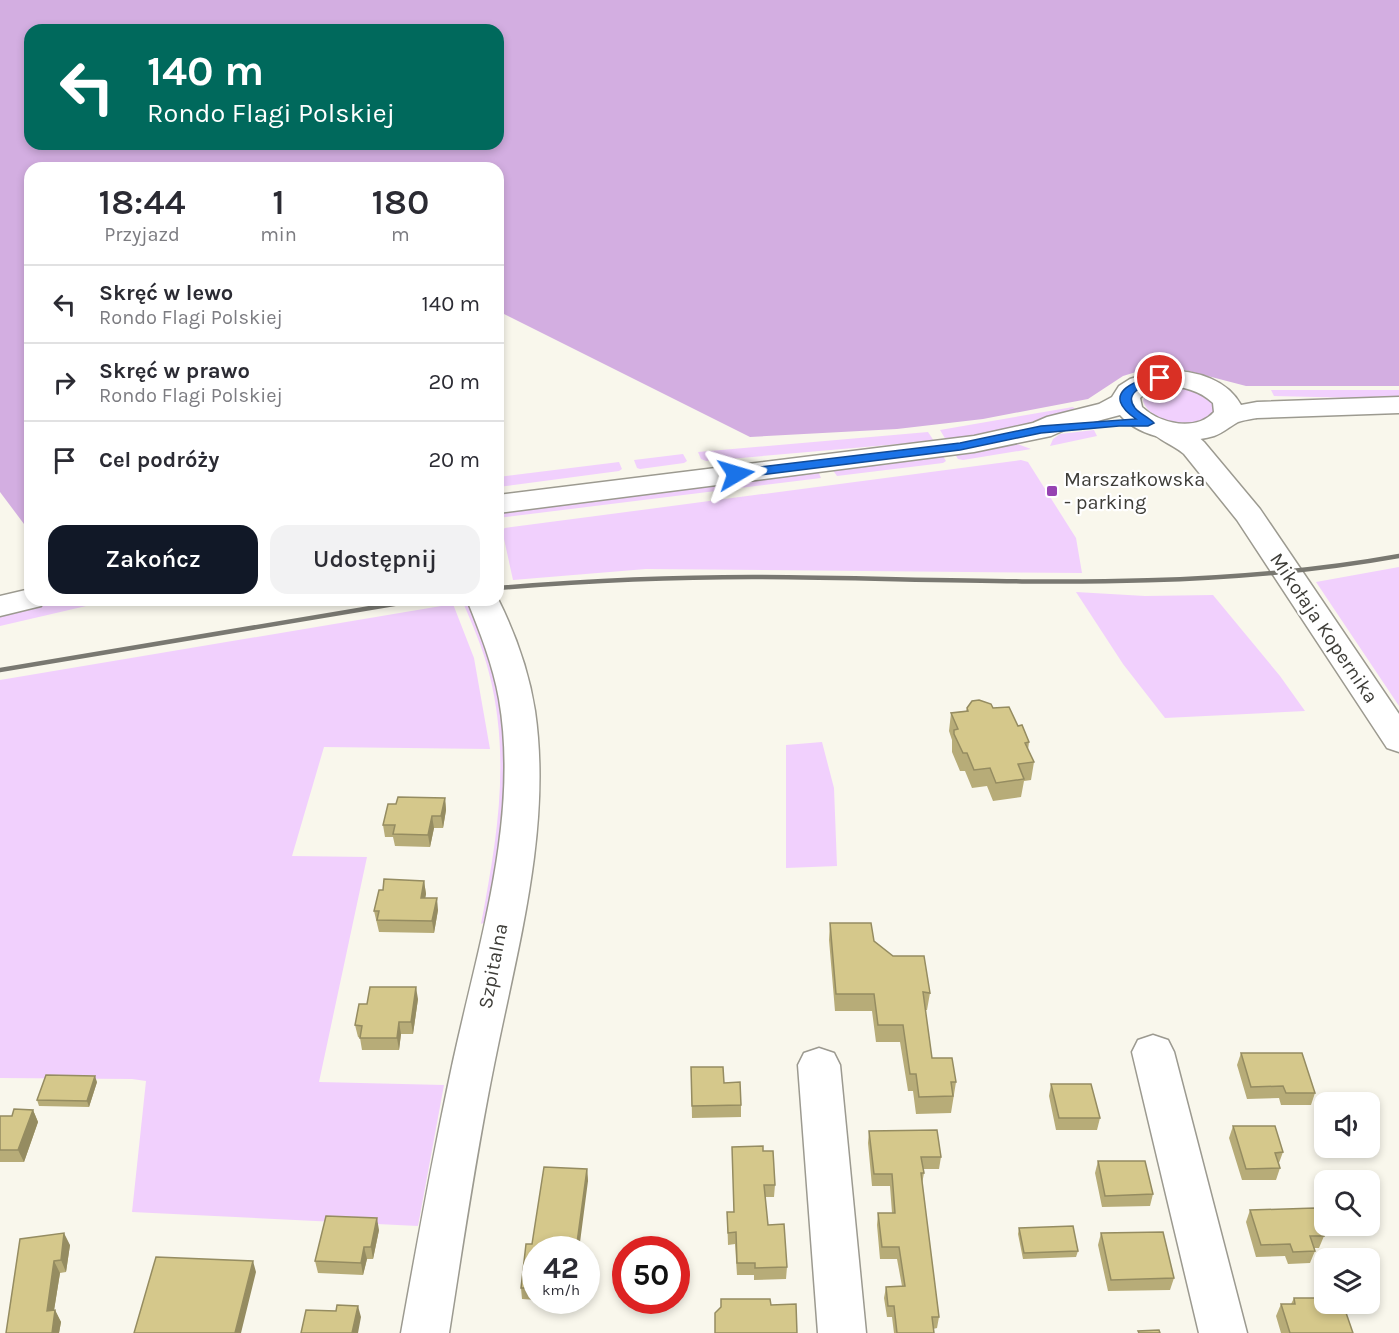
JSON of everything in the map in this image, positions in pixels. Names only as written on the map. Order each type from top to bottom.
[{"type":"main road","points":[[1041,430],[1117,407],[1134,386],[1160,378],[1192,381],[1217,393],[1250,399],[1395,405]]},
{"type":"main road","points":[[1217,393],[1226,402],[1228,410],[1223,421]]},
{"type":"main road","name":"Mikołaja Kopernika","points":[[1127,397],[1126,402],[1130,410],[1155,426],[1185,440],[1194,448],[1249,515],[1399,740]]},
{"type":"main road","points":[[504,503],[960,447],[1041,430],[1119,423],[1196,431],[1209,429],[1231,415],[1257,410],[1395,405]]},
{"type":"main road","name":"Mikołaja Kopernika","points":[[1223,421],[1213,435],[1213,442],[1249,515]]},
{"type":"main road","points":[[504,491],[610,476],[877,452],[1003,437]]},
{"type":"main road","points":[[0,606],[24,600]]},
{"type":"main road","name":"Szpitalna","points":[[425,1333],[458,1137],[512,871],[522,789],[518,712],[503,651],[485,606]]},
{"type":"main road","points":[[1153,1052],[1223,1333]]},
{"type":"main road","points":[[819,1065],[842,1333]]},
{"type":"shaded area","points":[[0,0],[1399,0],[1399,386],[1246,386],[1177,368],[1146,369],[1123,376],[1088,399],[983,419],[897,429],[750,437],[504,314],[504,162],[24,162],[24,524],[0,492]]},
{"type":"shaded area","points":[[1179,386],[1195,391],[1209,400],[1214,410],[1208,417],[1199,422],[1177,423],[1156,416],[1143,401],[1153,390]]},
{"type":"shaded area","points":[[1271,390],[1399,390],[1399,399],[1274,396]]},
{"type":"shaded area","points":[[1073,407],[1078,413],[995,432],[946,440],[940,430]]},
{"type":"shaded area","points":[[1094,430],[1097,436],[1050,446],[1053,439],[1060,434]]},
{"type":"shaded area","points":[[928,432],[934,441],[706,461],[701,459],[698,452]]},
{"type":"shaded area","points":[[1015,443],[1031,449],[963,460],[958,459],[953,451]]},
{"type":"shaded area","points":[[941,453],[946,461],[943,463],[837,476],[832,469]]},
{"type":"shaded area","points":[[683,454],[687,461],[684,463],[640,469],[637,468],[634,460]]},
{"type":"shaded area","points":[[1021,460],[1028,462],[1076,538],[1082,573],[646,569],[513,580],[504,539],[505,528]]},
{"type":"shaded area","points":[[619,462],[622,469],[504,486],[504,476]]},
{"type":"shaded area","points":[[818,471],[821,478],[504,517],[504,509]]},
{"type":"shaded area","points":[[1399,567],[1399,706],[1316,582]]},
{"type":"shaded area","points":[[1076,592],[1145,596],[1213,595],[1280,676],[1305,711],[1165,718],[1123,664]]},
{"type":"shaded area","points":[[35,606],[86,606],[0,626],[0,614]]},
{"type":"shaded area","points":[[441,606],[454,606],[474,658],[490,749],[324,747],[292,856],[367,857],[319,1082],[444,1085],[418,1226],[132,1212],[146,1081],[0,1078],[0,680]]},
{"type":"shaded area","points":[[464,606],[469,606],[493,667],[504,720],[506,796],[488,921],[481,924],[496,830],[500,768],[496,705],[487,664]]},
{"type":"shaded area","points":[[822,742],[834,788],[837,866],[786,868],[786,745]]},
{"type":"building","points":[[979,700],[991,704],[993,708],[1009,707],[1018,726],[1022,725],[1029,742],[1025,743],[1034,762],[1018,764],[1024,779],[996,783],[990,768],[974,770],[967,753],[963,753],[954,734],[954,730],[958,729],[951,713],[968,711],[967,708],[972,701]]},
{"type":"building","points":[[398,797],[445,798],[441,816],[432,816],[428,835],[393,834],[395,825],[383,825],[388,804],[396,804]]},
{"type":"building","points":[[384,879],[424,881],[421,898],[437,898],[432,921],[377,920],[379,911],[374,911],[379,890],[383,890]]},
{"type":"building","points":[[830,923],[871,923],[874,941],[893,956],[924,956],[930,993],[923,992],[932,1058],[952,1058],[956,1082],[951,1082],[953,1096],[919,1097],[916,1074],[910,1074],[903,1025],[878,1025],[874,994],[836,994]]},
{"type":"building","points":[[370,987],[416,987],[411,1022],[399,1022],[397,1038],[360,1038],[362,1026],[355,1025],[359,1004],[367,1004]]},
{"type":"building","points":[[1241,1053],[1302,1053],[1315,1092],[1286,1093],[1283,1086],[1251,1087]]},
{"type":"building","points":[[691,1067],[723,1067],[724,1083],[740,1082],[741,1105],[692,1106]]},
{"type":"building","points":[[46,1075],[95,1076],[87,1101],[37,1100]]},
{"type":"building","points":[[1051,1084],[1091,1084],[1100,1118],[1059,1118]]},
{"type":"building","points":[[14,1109],[33,1110],[18,1150],[0,1150],[0,1116],[12,1116]]},
{"type":"building","points":[[1233,1126],[1275,1126],[1283,1152],[1275,1153],[1280,1168],[1246,1169]]},
{"type":"building","points":[[937,1130],[941,1157],[921,1157],[924,1173],[921,1173],[939,1317],[932,1317],[934,1333],[897,1333],[894,1306],[888,1306],[886,1287],[905,1286],[899,1247],[882,1247],[878,1213],[895,1213],[892,1174],[874,1174],[869,1131]]},
{"type":"building","points":[[763,1146],[763,1151],[773,1151],[775,1185],[764,1185],[768,1225],[784,1224],[787,1267],[755,1268],[755,1263],[737,1263],[736,1232],[728,1233],[727,1212],[734,1212],[732,1147]]},
{"type":"building","points":[[1098,1161],[1145,1161],[1153,1194],[1105,1196]]},
{"type":"building","points":[[544,1167],[587,1169],[578,1236],[533,1236]]},
{"type":"building","points":[[1314,1208],[1314,1236],[1310,1236],[1314,1251],[1293,1252],[1290,1244],[1261,1245],[1250,1210]]},
{"type":"building","points":[[326,1216],[377,1218],[371,1247],[364,1247],[361,1263],[315,1261]]},
{"type":"building","points":[[1073,1226],[1078,1251],[1024,1253],[1019,1228]]},
{"type":"building","points":[[1163,1232],[1174,1278],[1111,1280],[1101,1233]]},
{"type":"building","points":[[64,1233],[61,1260],[54,1261],[47,1311],[55,1310],[52,1333],[6,1333],[20,1239]]},
{"type":"building","points":[[156,1257],[253,1261],[235,1333],[134,1333]]},
{"type":"building","points":[[1294,1298],[1314,1298],[1314,1314],[1346,1314],[1353,1333],[1290,1333],[1281,1304],[1295,1304]]},
{"type":"building","points":[[721,1299],[770,1299],[771,1305],[796,1304],[797,1333],[715,1333],[715,1313],[721,1307]]},
{"type":"building","points":[[337,1305],[358,1306],[352,1333],[301,1333],[306,1310],[336,1311]]},
{"type":"building","points":[[1159,1330],[1160,1333],[1139,1333],[1138,1331]]},
{"type":"railway","points":[[504,588],[720,577],[1076,582],[1157,580],[1238,576],[1318,568],[1399,556]]},
{"type":"railway","points":[[0,670],[382,606]]},
{"type":"place","name":"Marszałkowska - parking","points":[[1052,491]]},
{"type":"route","points":[[736,474],[960,447],[1041,430],[1100,424],[1148,423],[1130,410],[1126,402],[1127,393],[1145,380],[1160,378]]}]
